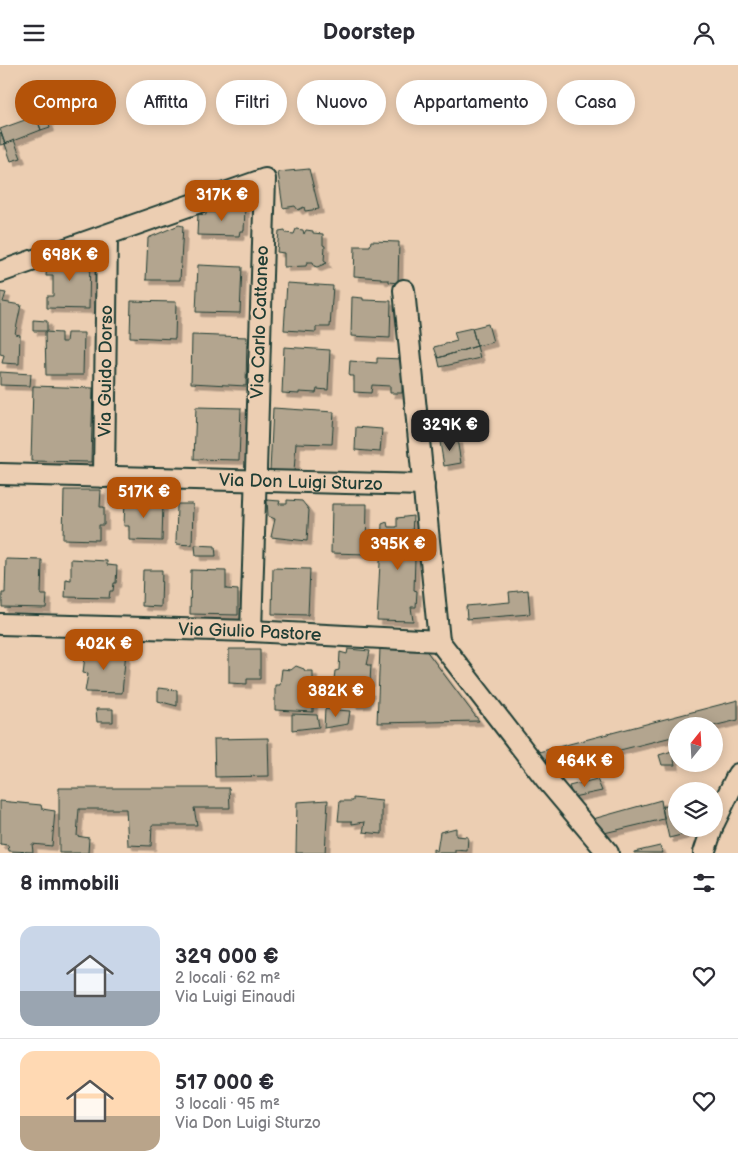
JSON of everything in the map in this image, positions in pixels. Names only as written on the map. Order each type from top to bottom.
[{"type":"street","name":"Via Carlo Cattaneo","points":[[107,236],[265,179],[251,631]]},
{"type":"street","points":[[0,273],[107,236]]},
{"type":"street","name":"Via Guido Dorso","points":[[104,477],[107,236]]},
{"type":"street","points":[[404,290],[438,641],[545,778],[608,853]]},
{"type":"street","name":"Via Don Luigi Sturzo","points":[[0,474],[424,485]]},
{"type":"street","name":"Via Giulio Pastore","points":[[0,624],[251,631],[438,641]]},
{"type":"street","points":[[723,805],[738,774]]},
{"type":"street","points":[[704,853],[709,837]]},
{"type":"building","points":[[15,124],[39,125],[41,130],[5,144],[0,129]]},
{"type":"building","points":[[39,125],[49,125],[50,127],[41,130]]},
{"type":"building","points":[[0,134],[5,144],[0,145]]},
{"type":"building","points":[[14,140],[21,158],[11,161],[5,144]]},
{"type":"building","points":[[309,169],[319,209],[305,211],[304,207],[298,210],[295,206],[283,208],[278,172]]},
{"type":"building","points":[[219,207],[245,208],[244,231],[240,231],[239,236],[197,235],[198,214],[206,215],[206,212],[219,212]]},
{"type":"building","points":[[179,225],[183,226],[180,280],[146,280],[148,238]]},
{"type":"building","points":[[296,229],[303,230],[304,234],[306,230],[323,234],[323,245],[325,246],[324,261],[327,263],[317,267],[314,266],[313,262],[307,262],[306,266],[284,267],[284,253],[277,252],[279,231],[285,230],[286,233],[294,234]]},
{"type":"building","points":[[371,241],[399,242],[398,283],[381,280],[381,278],[354,276],[355,246],[370,246]]},
{"type":"building","points":[[70,253],[90,253],[89,309],[47,308],[47,296],[53,296],[53,276],[46,276],[47,263],[56,264],[56,259],[70,260]]},
{"type":"building","points":[[198,265],[242,267],[240,313],[196,312]]},
{"type":"building","points":[[287,283],[333,286],[330,327],[316,327],[316,332],[284,330]]},
{"type":"building","points":[[0,292],[6,293],[3,302],[21,305],[15,334],[20,335],[19,364],[2,363],[4,355],[0,354]]},
{"type":"building","points":[[352,297],[363,298],[363,300],[391,301],[390,338],[351,336]]},
{"type":"building","points":[[131,301],[176,302],[175,339],[130,337]]},
{"type":"building","points":[[33,320],[47,321],[47,331],[33,331]]},
{"type":"building","points":[[488,324],[493,342],[477,346],[472,328]]},
{"type":"building","points":[[472,328],[477,346],[438,358],[434,347],[457,341],[454,332]]},
{"type":"building","points":[[45,332],[61,333],[61,342],[66,342],[67,333],[84,333],[83,375],[46,375]]},
{"type":"building","points":[[192,335],[247,337],[246,386],[191,383]]},
{"type":"building","points":[[477,346],[480,358],[440,367],[438,358]]},
{"type":"building","points":[[284,347],[330,350],[328,390],[317,389],[316,393],[282,393]]},
{"type":"building","points":[[377,358],[403,359],[402,393],[390,393],[390,386],[372,385],[371,393],[354,392],[354,376],[349,376],[350,361],[377,363]]},
{"type":"building","points":[[0,372],[31,374],[30,386],[0,385]]},
{"type":"building","points":[[33,386],[93,388],[91,462],[31,461]]},
{"type":"building","points":[[196,407],[241,408],[239,460],[194,459]]},
{"type":"building","points":[[273,408],[334,412],[332,444],[296,443],[294,472],[270,471]]},
{"type":"building","points":[[356,427],[382,429],[380,452],[355,450]]},
{"type":"building","points":[[457,439],[461,463],[444,466],[440,442]]},
{"type":"building","points":[[64,490],[101,490],[100,507],[104,507],[104,525],[99,525],[99,540],[63,539]]},
{"type":"building","points":[[125,497],[151,498],[151,503],[163,503],[162,541],[129,540],[129,526],[124,526]]},
{"type":"building","points":[[267,500],[280,501],[279,504],[287,504],[287,500],[302,501],[309,510],[307,541],[271,537],[275,519],[268,516]]},
{"type":"building","points":[[177,504],[193,504],[192,545],[176,544]]},
{"type":"building","points":[[332,504],[367,504],[366,554],[331,553]]},
{"type":"building","points":[[413,516],[412,535],[417,535],[418,542],[421,542],[419,560],[415,558],[414,590],[417,591],[416,607],[411,607],[413,621],[377,620],[382,524],[387,522],[388,527],[397,527],[397,518]]},
{"type":"building","points":[[195,545],[215,546],[216,556],[196,556]]},
{"type":"building","points":[[6,559],[42,560],[41,595],[47,595],[46,608],[2,607],[2,593],[5,593]]},
{"type":"building","points":[[71,559],[107,561],[107,565],[117,566],[116,583],[114,583],[113,591],[110,591],[109,598],[65,597],[66,579],[71,580]]},
{"type":"building","points":[[273,568],[310,569],[308,615],[272,614]]},
{"type":"building","points":[[143,570],[162,570],[161,607],[142,606]]},
{"type":"building","points":[[191,570],[226,571],[226,589],[238,590],[238,615],[190,614]]},
{"type":"building","points":[[528,590],[530,614],[467,619],[466,606],[510,602],[509,592]]},
{"type":"building","points":[[86,647],[99,650],[100,653],[108,656],[109,650],[126,651],[122,693],[85,692],[88,674],[83,673]]},
{"type":"building","points":[[380,648],[425,649],[479,721],[377,723]]},
{"type":"building","points":[[229,649],[260,649],[260,679],[247,679],[247,684],[229,683]]},
{"type":"building","points":[[348,649],[370,651],[367,665],[371,665],[370,682],[365,680],[366,691],[370,691],[366,704],[352,704],[353,697],[332,696],[335,671],[339,670],[340,652],[347,654]]},
{"type":"building","points":[[296,666],[305,671],[313,671],[313,712],[275,710],[275,685],[280,685],[282,669],[291,670]]},
{"type":"building","points":[[158,688],[177,690],[177,706],[158,701]]},
{"type":"building","points":[[738,700],[738,720],[723,724],[723,717],[673,717]]},
{"type":"building","points":[[96,709],[113,709],[113,722],[97,722]]},
{"type":"building","points":[[325,709],[350,711],[348,724],[324,728]]},
{"type":"building","points":[[292,714],[317,715],[319,727],[292,730]]},
{"type":"building","points":[[668,718],[668,738],[548,768],[531,754]]},
{"type":"building","points":[[268,738],[269,776],[215,777],[214,739]]},
{"type":"building","points":[[668,752],[668,765],[662,765],[659,755]]},
{"type":"building","points":[[597,779],[602,791],[573,797],[569,786]]},
{"type":"building","points":[[59,788],[229,788],[230,808],[194,808],[197,825],[152,825],[151,846],[128,845],[126,809],[79,809],[77,836],[89,838],[88,853],[59,853]]},
{"type":"building","points":[[353,798],[382,801],[382,834],[363,832],[365,822],[352,824],[352,821],[338,821],[340,801],[353,801]]},
{"type":"building","points":[[328,800],[325,853],[296,853],[297,802]]},
{"type":"building","points":[[661,800],[664,819],[600,834],[593,819]]},
{"type":"building","points":[[0,801],[41,805],[42,809],[55,811],[52,846],[32,844],[33,852],[9,851],[8,845],[0,844]]},
{"type":"building","points":[[668,806],[668,834],[662,807]]},
{"type":"building","points":[[456,828],[456,836],[468,837],[467,851],[455,850],[455,853],[433,853],[433,849],[437,851],[440,832]]},
{"type":"building","points":[[660,846],[663,853],[634,853],[634,852]]}]
